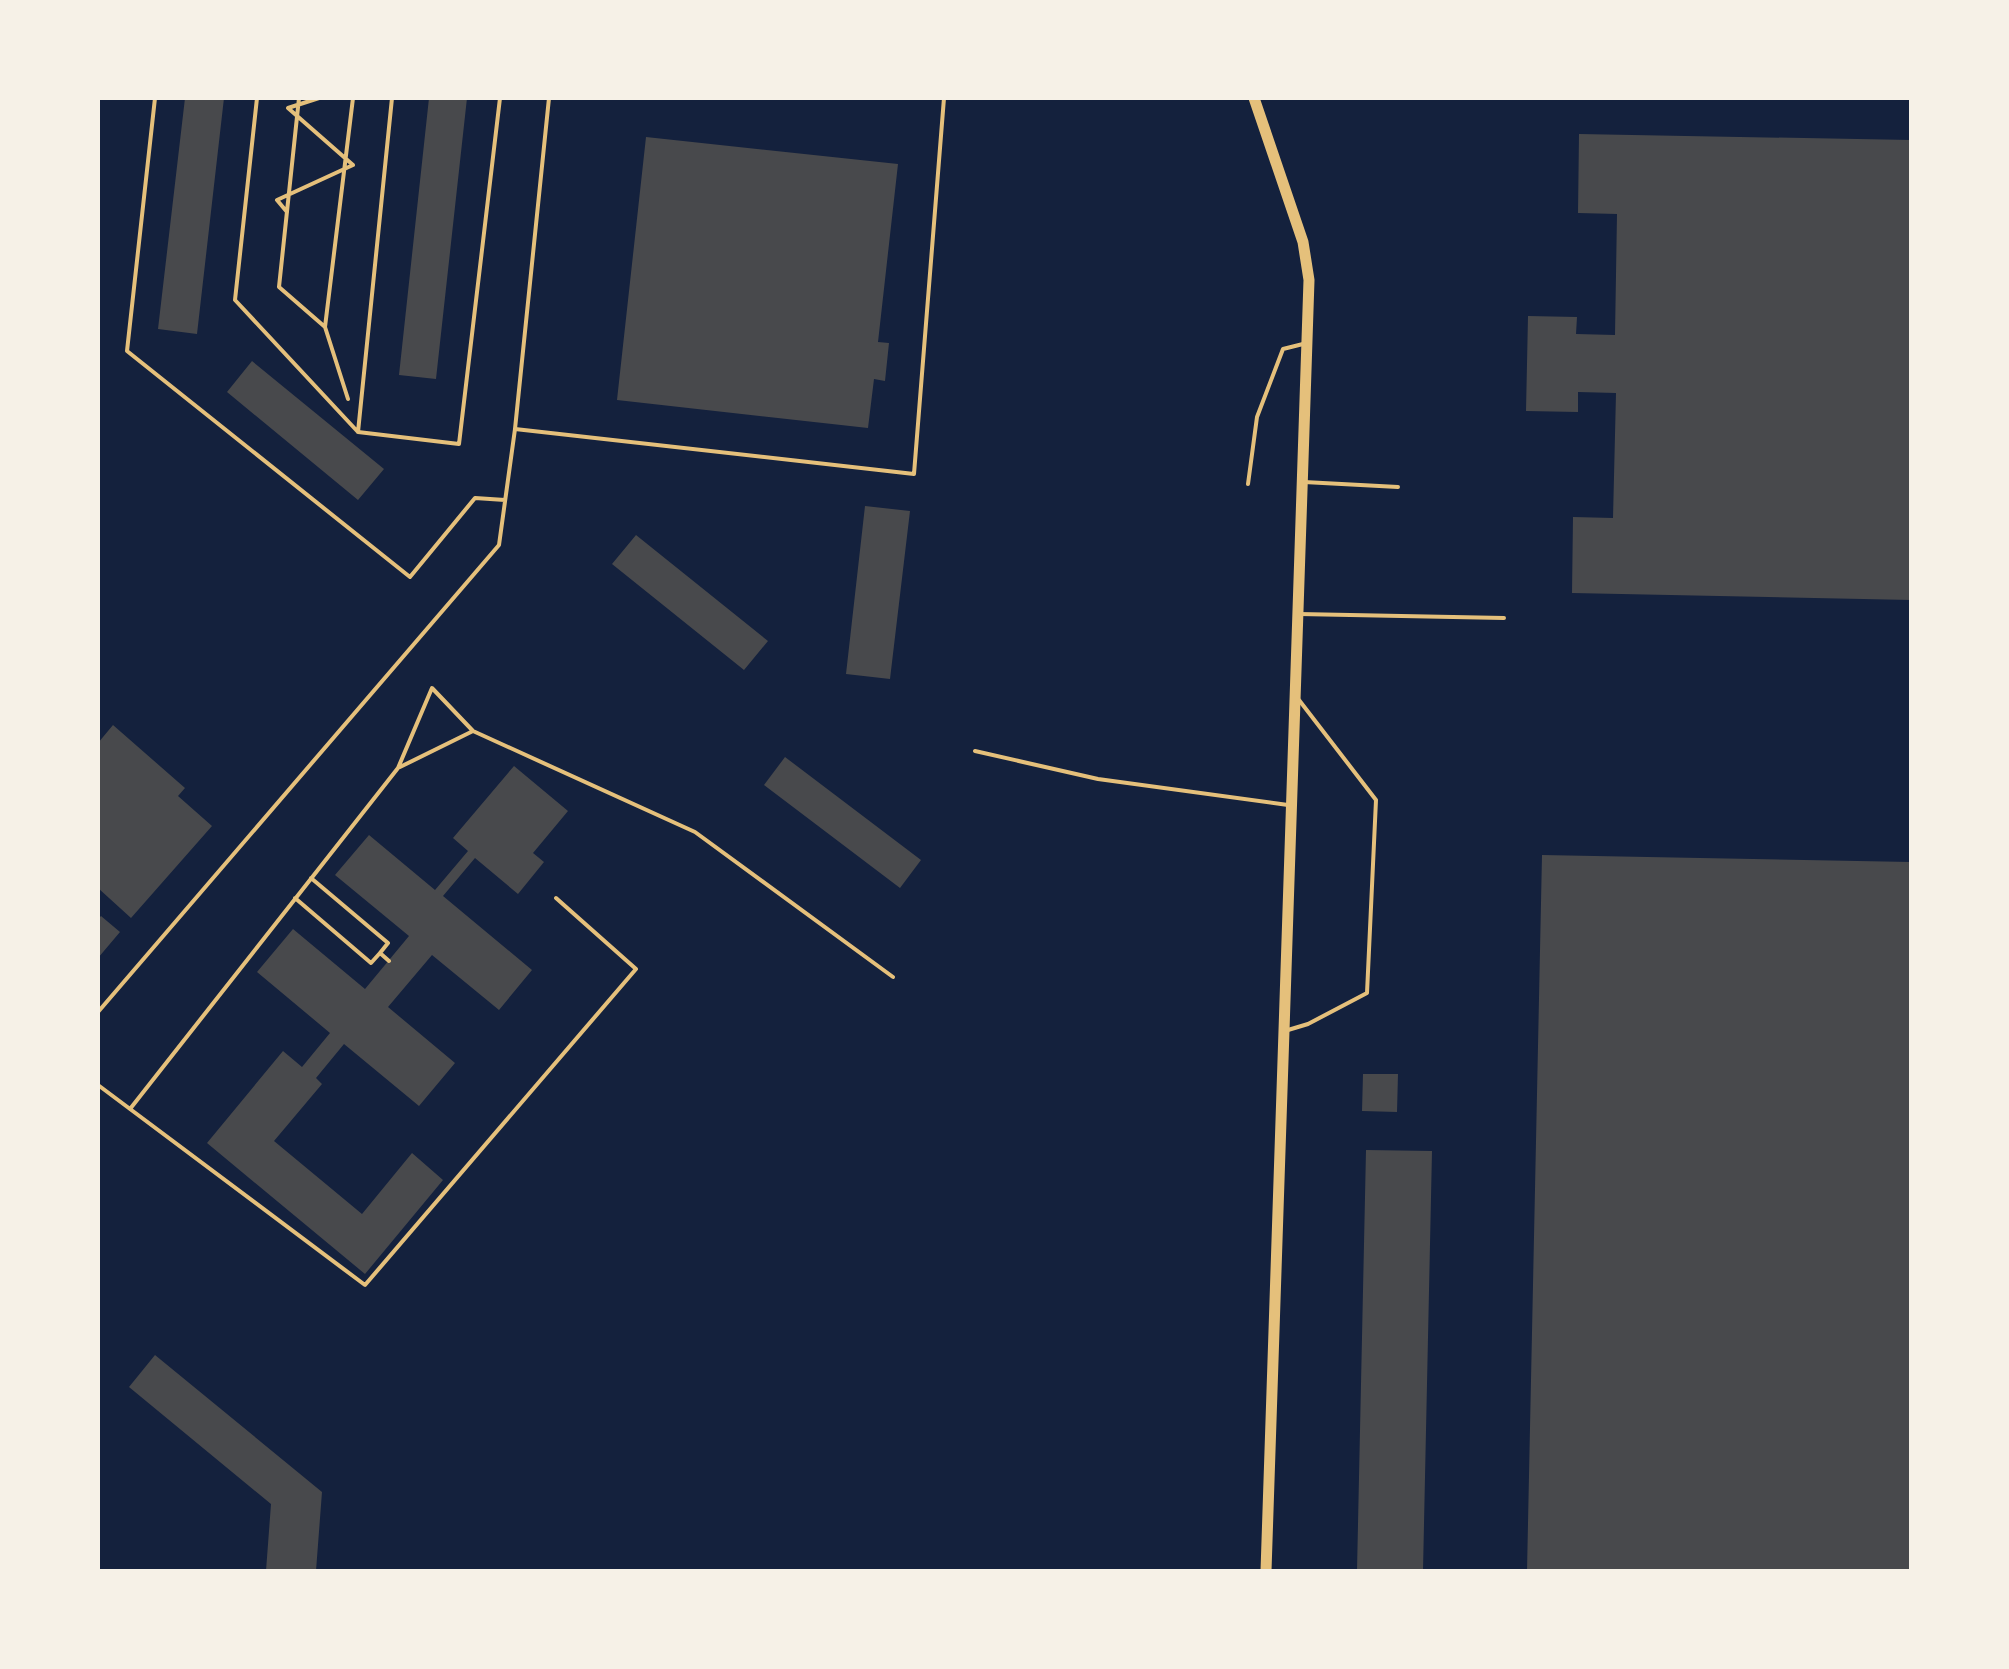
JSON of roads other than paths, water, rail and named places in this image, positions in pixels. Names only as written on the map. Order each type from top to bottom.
[{"type":"street","points":[[1254,98],[1303,242],[1309,280],[1299,482],[1266,1571]]},
{"type":"lane","points":[[155,98],[127,351],[410,577],[475,498],[505,500]]},
{"type":"lane","points":[[257,98],[235,300],[358,432],[459,444],[500,98]]},
{"type":"lane","points":[[358,432],[392,98]]},
{"type":"lane","points":[[98,1012],[499,545],[515,429],[549,98]]},
{"type":"lane","points":[[515,429],[914,474],[944,98]]},
{"type":"lane","points":[[1248,484],[1257,417],[1283,349],[1306,344]]},
{"type":"lane","points":[[1299,482],[1398,487]]},
{"type":"lane","points":[[1295,613],[1504,618]]},
{"type":"lane","points":[[1284,1031],[1308,1024],[1367,993],[1376,800],[1293,691]]},
{"type":"lane","points":[[975,751],[1098,779],[1290,805]]}]
